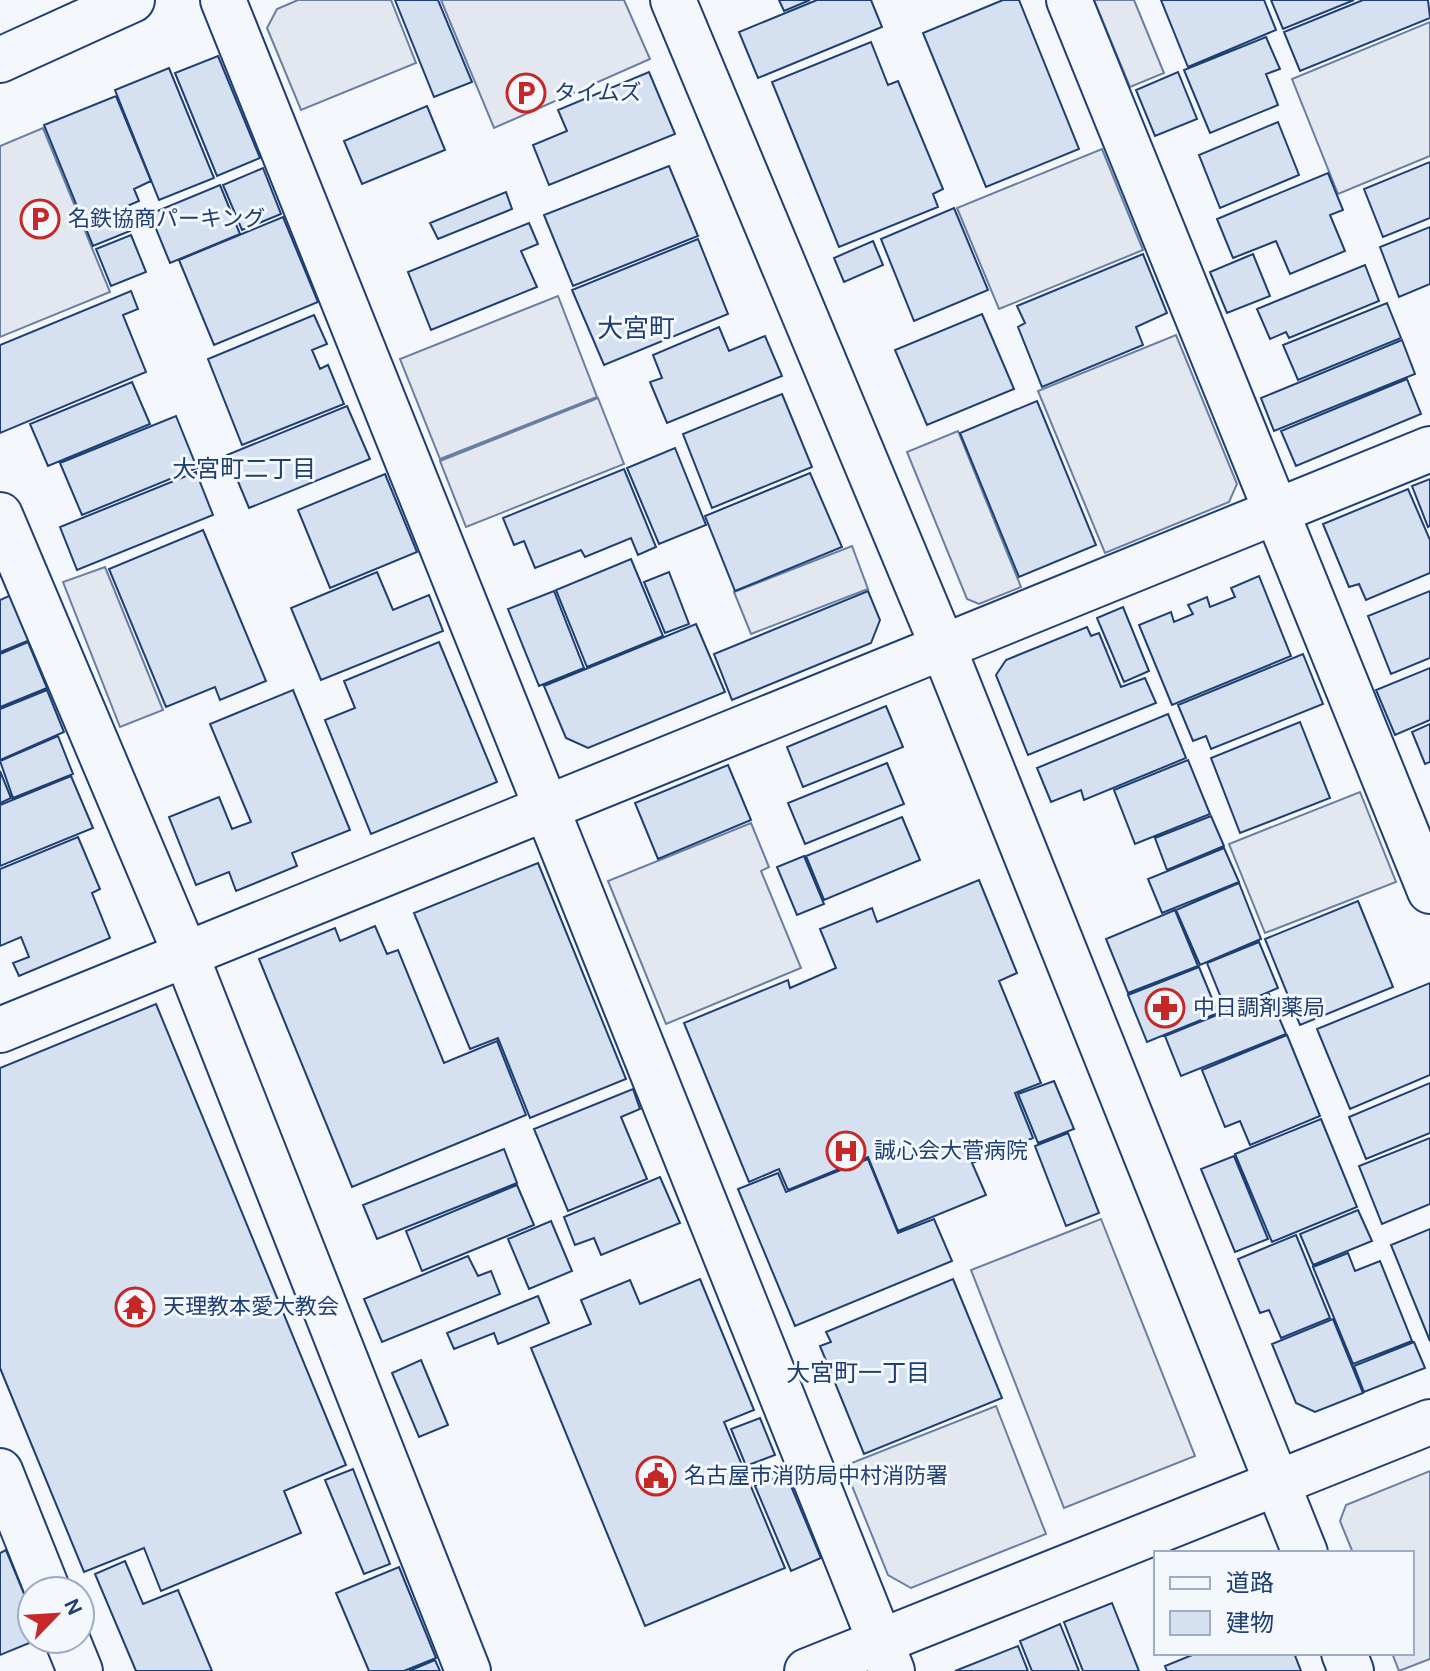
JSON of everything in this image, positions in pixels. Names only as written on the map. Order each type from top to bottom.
[{"type":"street","points":[[0,60],[132,0]]},
{"type":"street","points":[[223,0],[886,1656]]},
{"type":"street","points":[[673,0],[943,647],[1304,1551]]},
{"type":"street","points":[[1069,0],[1430,891]]},
{"type":"street","points":[[0,1030],[1430,449]]},
{"type":"street","points":[[0,515],[186,955],[468,1671]]},
{"type":"street","points":[[807,1671],[886,1656],[1278,1483],[1430,1422]]},
{"type":"street","points":[[0,1471],[42,1575]]},
{"type":"shaded area","points":[[298,0],[391,0],[416,63],[301,110],[267,28],[277,9]]},
{"type":"shaded area","name":"タイムズ","points":[[441,0],[624,0],[650,59],[494,128]]},
{"type":"shaded area","points":[[1094,0],[1134,0],[1164,73],[1130,87]]},
{"type":"shaded area","points":[[1430,22],[1430,156],[1338,194],[1292,79]]},
{"type":"shaded area","name":"名鉄協商パーキング","points":[[43,128],[110,292],[0,337],[0,146]]},
{"type":"shaded area","points":[[1102,149],[1143,250],[999,309],[957,208]]},
{"type":"shaded area","points":[[558,296],[597,397],[440,459],[400,359]]},
{"type":"shaded area","points":[[1176,335],[1237,484],[1229,502],[1105,553],[1038,391]]},
{"type":"shaded area","points":[[598,398],[624,464],[466,527],[440,461]]},
{"type":"shaded area","points":[[958,431],[1021,587],[979,604],[967,599],[907,452]]},
{"type":"shaded area","points":[[852,546],[868,589],[751,634],[734,592]]},
{"type":"shaded area","points":[[105,567],[163,710],[120,727],[63,582]]},
{"type":"shaded area","points":[[1360,792],[1396,882],[1265,933],[1229,844]]},
{"type":"shaded area","points":[[751,823],[769,867],[761,871],[801,968],[666,1024],[608,881]]},
{"type":"shaded area","points":[[1101,1219],[1195,1456],[1064,1508],[971,1270]]},
{"type":"shaded area","points":[[996,1406],[1046,1534],[911,1588],[888,1575],[844,1466]]},
{"type":"shaded area","points":[[1430,1471],[1430,1659],[1399,1671],[1393,1655],[1414,1655],[1414,1551],[1352,1551],[1340,1521],[1346,1505]]},
{"type":"building","points":[[395,0],[438,0],[472,82],[434,97]]},
{"type":"building","points":[[779,0],[810,0],[784,11]]},
{"type":"building","points":[[817,0],[871,0],[882,27],[758,78],[739,32]]},
{"type":"building","points":[[1003,0],[1019,0],[1079,149],[986,187],[923,33]]},
{"type":"building","points":[[1161,0],[1264,0],[1276,30],[1188,67]]},
{"type":"building","points":[[1271,0],[1354,0],[1283,29]]},
{"type":"building","points":[[1363,0],[1428,0],[1430,18],[1300,71],[1284,32]]},
{"type":"building","points":[[1266,37],[1280,69],[1266,74],[1278,105],[1210,133],[1184,70]]},
{"type":"building","points":[[871,42],[888,85],[898,81],[943,189],[933,194],[938,207],[839,247],[772,82]]},
{"type":"building","points":[[218,56],[260,158],[217,176],[175,73]]},
{"type":"building","points":[[169,68],[214,178],[159,200],[115,90]]},
{"type":"building","points":[[649,72],[675,134],[549,185],[533,145],[567,131],[558,110]]},
{"type":"building","points":[[1178,72],[1197,119],[1155,136],[1136,90]]},
{"type":"building","points":[[116,96],[151,181],[134,189],[139,201],[120,209],[130,231],[93,246],[44,125]]},
{"type":"building","points":[[427,106],[445,150],[362,184],[344,141]]},
{"type":"building","points":[[1278,122],[1299,175],[1220,208],[1199,155]]},
{"type":"building","points":[[1430,162],[1430,218],[1383,237],[1364,189]]},
{"type":"building","points":[[669,166],[698,236],[573,286],[544,215]]},
{"type":"building","points":[[263,168],[281,214],[242,230],[223,185]]},
{"type":"building","points":[[1328,173],[1343,210],[1330,215],[1345,251],[1290,274],[1276,241],[1233,258],[1217,219]]},
{"type":"building","points":[[220,185],[240,234],[170,263],[150,214]]},
{"type":"building","points":[[506,192],[512,209],[438,239],[430,223]]},
{"type":"building","points":[[954,208],[988,290],[914,321],[881,239]]},
{"type":"building","points":[[283,217],[318,302],[214,345],[179,260]]},
{"type":"building","points":[[529,223],[538,244],[521,251],[537,287],[431,330],[408,272]]},
{"type":"building","points":[[1430,227],[1430,284],[1399,297],[1380,247]]},
{"type":"building","points":[[131,235],[146,272],[111,286],[96,249]]},
{"type":"building","points":[[698,239],[728,314],[604,365],[572,290]]},
{"type":"building","points":[[873,241],[883,265],[844,282],[834,258]]},
{"type":"building","points":[[1143,254],[1167,313],[1136,327],[1143,345],[1042,387],[1018,327],[1025,323],[1017,306]]},
{"type":"building","points":[[1253,254],[1270,296],[1227,313],[1210,272]]},
{"type":"building","points":[[1365,265],[1379,301],[1289,338],[1286,332],[1270,339],[1257,309]]},
{"type":"building","points":[[131,291],[138,309],[123,315],[146,372],[0,433],[0,345]]},
{"type":"building","points":[[1387,303],[1401,338],[1298,380],[1283,345]]},
{"type":"building","points":[[982,314],[1014,389],[927,425],[895,350]]},
{"type":"building","points":[[314,315],[327,344],[312,350],[320,369],[328,365],[344,404],[242,445],[208,359]]},
{"type":"building","points":[[719,327],[729,351],[765,336],[782,376],[667,423],[650,382],[662,378],[653,355]]},
{"type":"building","points":[[1402,340],[1415,374],[1274,431],[1261,398]]},
{"type":"building","points":[[1407,379],[1421,414],[1296,466],[1281,431]]},
{"type":"building","points":[[132,382],[150,424],[48,466],[30,424]]},
{"type":"building","points":[[782,394],[812,467],[712,508],[683,434]]},
{"type":"building","points":[[1037,401],[1096,545],[1019,577],[960,433]]},
{"type":"building","points":[[347,406],[370,459],[249,508],[227,455]]},
{"type":"building","points":[[176,416],[197,468],[82,515],[60,463]]},
{"type":"building","points":[[675,448],[706,525],[659,544],[627,468]]},
{"type":"building","points":[[624,469],[656,547],[638,555],[631,538],[585,557],[581,550],[535,568],[524,541],[514,545],[503,518]]},
{"type":"building","points":[[196,472],[213,515],[77,570],[60,527]]},
{"type":"building","points":[[810,473],[842,547],[735,591],[705,516]]},
{"type":"building","points":[[385,474],[417,552],[330,588],[298,510]]},
{"type":"building","points":[[1430,479],[1430,526],[1428,527],[1412,486]]},
{"type":"building","points":[[1408,489],[1430,540],[1430,573],[1366,600],[1359,584],[1349,587],[1323,524]]},
{"type":"building","points":[[203,530],[266,681],[220,700],[215,687],[166,707],[109,569]]},
{"type":"building","points":[[631,559],[663,636],[587,667],[556,590]]},
{"type":"building","points":[[377,572],[393,610],[429,595],[443,631],[321,680],[291,608]]},
{"type":"building","points":[[669,572],[689,624],[665,633],[644,582]]},
{"type":"building","points":[[1259,576],[1291,656],[1172,705],[1139,625],[1171,612],[1174,622],[1193,614],[1188,605],[1207,597],[1210,607],[1235,597],[1231,588]]},
{"type":"building","points":[[554,591],[584,668],[539,686],[508,609]]},
{"type":"building","points":[[868,591],[880,620],[871,643],[732,700],[714,654]]},
{"type":"building","points":[[1430,591],[1430,658],[1391,674],[1368,616]]},
{"type":"building","points":[[11,595],[30,640],[0,652],[0,600]]},
{"type":"building","points":[[1123,607],[1149,671],[1124,682],[1097,618]]},
{"type":"building","points":[[696,624],[725,692],[588,748],[566,738],[544,686]]},
{"type":"building","points":[[1087,627],[1091,636],[1099,633],[1121,687],[1145,678],[1156,703],[1028,755],[996,675],[1006,660]]},
{"type":"building","points":[[28,642],[47,688],[0,707],[0,654]]},
{"type":"building","points":[[439,642],[497,782],[371,834],[325,720],[355,708],[344,681]]},
{"type":"building","points":[[1303,654],[1323,704],[1211,749],[1206,736],[1193,741],[1178,705]]},
{"type":"building","points":[[1430,668],[1430,720],[1395,735],[1376,690]]},
{"type":"building","points":[[47,690],[64,732],[0,760],[0,709]]},
{"type":"building","points":[[293,690],[350,830],[292,853],[297,866],[236,891],[229,872],[196,885],[169,817],[219,797],[232,829],[251,822],[210,724]]},
{"type":"building","points":[[886,706],[903,747],[803,787],[787,747]]},
{"type":"building","points":[[1168,714],[1186,758],[1084,800],[1081,790],[1051,802],[1037,768]]},
{"type":"building","points":[[1300,722],[1330,798],[1240,833],[1211,758]]},
{"type":"building","points":[[1430,724],[1430,762],[1425,764],[1412,732]]},
{"type":"building","points":[[58,736],[73,774],[13,798],[0,761]]},
{"type":"building","points":[[1188,760],[1210,814],[1135,844],[1114,790]]},
{"type":"building","points":[[887,763],[904,804],[805,844],[788,803]]},
{"type":"building","points":[[728,765],[751,820],[658,859],[635,803]]},
{"type":"building","points":[[0,771],[11,798],[0,803]]},
{"type":"building","points":[[71,776],[93,828],[0,866],[0,805]]},
{"type":"building","points":[[1211,816],[1224,846],[1167,870],[1155,838]]},
{"type":"building","points":[[902,817],[920,860],[824,900],[806,856]]},
{"type":"building","points":[[78,837],[100,889],[92,893],[110,938],[19,976],[13,963],[29,957],[21,937],[0,946],[0,869]]},
{"type":"building","points":[[1224,848],[1239,882],[1162,913],[1148,879]]},
{"type":"building","points":[[804,856],[824,904],[797,915],[777,867]]},
{"type":"building","points":[[538,863],[626,1079],[530,1118],[498,1038],[470,1049],[414,913]]},
{"type":"building","points":[[979,880],[1017,973],[999,981],[1041,1083],[1015,1093],[1033,1138],[972,1163],[986,1195],[898,1231],[868,1157],[788,1190],[779,1169],[749,1182],[684,1023],[788,980],[790,988],[836,968],[820,929],[872,908],[877,922]]},
{"type":"building","points":[[1239,883],[1261,939],[1200,965],[1176,910]]},
{"type":"building","points":[[1358,901],[1393,987],[1300,1025],[1265,939]]},
{"type":"building","points":[[1175,910],[1198,966],[1128,993],[1106,939]]},
{"type":"building","points":[[375,926],[387,954],[398,950],[444,1063],[497,1041],[526,1115],[352,1187],[259,959],[335,928],[340,941]]},
{"type":"building","points":[[1259,942],[1278,988],[1226,1010],[1207,963]]},
{"type":"building","points":[[1199,967],[1218,1013],[1147,1042],[1128,995]]},
{"type":"building","points":[[1430,983],[1430,1075],[1350,1109],[1317,1029]]},
{"type":"building","points":[[1269,994],[1286,1034],[1181,1076],[1165,1036]]},
{"type":"building","points":[[156,1004],[346,1465],[284,1491],[301,1533],[161,1591],[144,1548],[84,1572],[0,1368],[0,1068]]},
{"type":"building","points":[[1287,1035],[1320,1116],[1250,1145],[1240,1121],[1225,1127],[1202,1070]]},
{"type":"building","points":[[1054,1081],[1074,1129],[1038,1143],[1018,1094]]},
{"type":"building","points":[[1430,1083],[1430,1133],[1366,1159],[1349,1117]]},
{"type":"building","points":[[633,1089],[640,1109],[621,1117],[647,1179],[568,1211],[534,1129]]},
{"type":"building","points":[[1321,1119],[1357,1207],[1272,1242],[1235,1154]]},
{"type":"building","points":[[1068,1133],[1099,1213],[1066,1226],[1035,1146]]},
{"type":"building","points":[[1430,1138],[1430,1204],[1382,1224],[1359,1166]]},
{"type":"building","points":[[504,1149],[517,1183],[377,1239],[363,1205]]},
{"type":"building","points":[[1234,1156],[1268,1239],[1235,1252],[1201,1169]]},
{"type":"building","points":[[868,1159],[898,1233],[934,1219],[952,1261],[795,1326],[738,1189],[778,1173],[786,1192]]},
{"type":"building","points":[[660,1177],[680,1223],[601,1255],[594,1238],[575,1245],[564,1217]]},
{"type":"building","points":[[517,1185],[534,1225],[422,1271],[406,1231]]},
{"type":"building","points":[[1358,1210],[1372,1241],[1313,1265],[1300,1234]]},
{"type":"building","points":[[551,1221],[572,1271],[529,1289],[508,1239]]},
{"type":"building","points":[[1430,1229],[1430,1341],[1391,1245]]},
{"type":"building","points":[[1296,1235],[1330,1318],[1281,1338],[1269,1310],[1260,1313],[1238,1259]]},
{"type":"building","points":[[1348,1253],[1355,1271],[1380,1261],[1412,1341],[1353,1364],[1313,1267]]},
{"type":"building","points":[[468,1256],[478,1276],[491,1271],[500,1294],[382,1342],[364,1299]]},
{"type":"building","points":[[700,1279],[754,1410],[724,1422],[785,1568],[645,1626],[531,1348],[591,1324],[581,1300],[630,1280],[640,1304]]},
{"type":"building","points":[[953,1279],[1002,1398],[864,1454],[820,1346],[831,1342],[826,1332]]},
{"type":"building","points":[[538,1296],[549,1323],[498,1344],[494,1333],[454,1349],[447,1333]]},
{"type":"building","points":[[1333,1319],[1363,1393],[1315,1412],[1296,1403],[1272,1344]]},
{"type":"building","points":[[1414,1342],[1425,1368],[1364,1392],[1354,1366]]},
{"type":"building","points":[[421,1360],[448,1425],[419,1437],[392,1373]]},
{"type":"building","points":[[760,1418],[775,1455],[746,1466],[731,1429]]},
{"type":"building","points":[[353,1469],[390,1564],[364,1574],[325,1480]]},
{"type":"building","points":[[786,1474],[821,1558],[791,1571],[755,1486]]},
{"type":"building","points":[[6,1550],[16,1575],[16,1648],[0,1655],[0,1553]]},
{"type":"building","points":[[125,1561],[143,1604],[178,1590],[212,1671],[136,1671],[95,1574]]},
{"type":"building","points":[[399,1567],[436,1658],[404,1671],[369,1671],[336,1593]]},
{"type":"building","points":[[1112,1603],[1139,1671],[1083,1671],[1064,1622]]},
{"type":"building","points":[[1060,1624],[1079,1671],[1032,1671],[1020,1641]]},
{"type":"building","points":[[1018,1646],[1028,1671],[955,1671]]},
{"type":"building","points":[[1192,1655],[1295,1655],[1301,1671],[1167,1671],[1165,1666]]},
{"type":"building","points":[[435,1660],[440,1671],[409,1671]]},
{"type":"place","name":"タイムズ","points":[[526,93]]},
{"type":"place","name":"名鉄協商パーキング","points":[[40,219]]},
{"type":"place","name":"中日調剤薬局","points":[[1165,1008]]},
{"type":"place","name":"誠心会大菅病院","points":[[846,1151]]},
{"type":"place","name":"天理教本愛大教会","points":[[135,1307]]},
{"type":"place","name":"名古屋市消防局中村消防署","points":[[656,1476]]},
{"type":"district","name":"大宮町","points":[[636,328]]},
{"type":"district","name":"大宮町二丁目","points":[[244,469]]},
{"type":"district","name":"大宮町一丁目","points":[[858,1373]]}]
